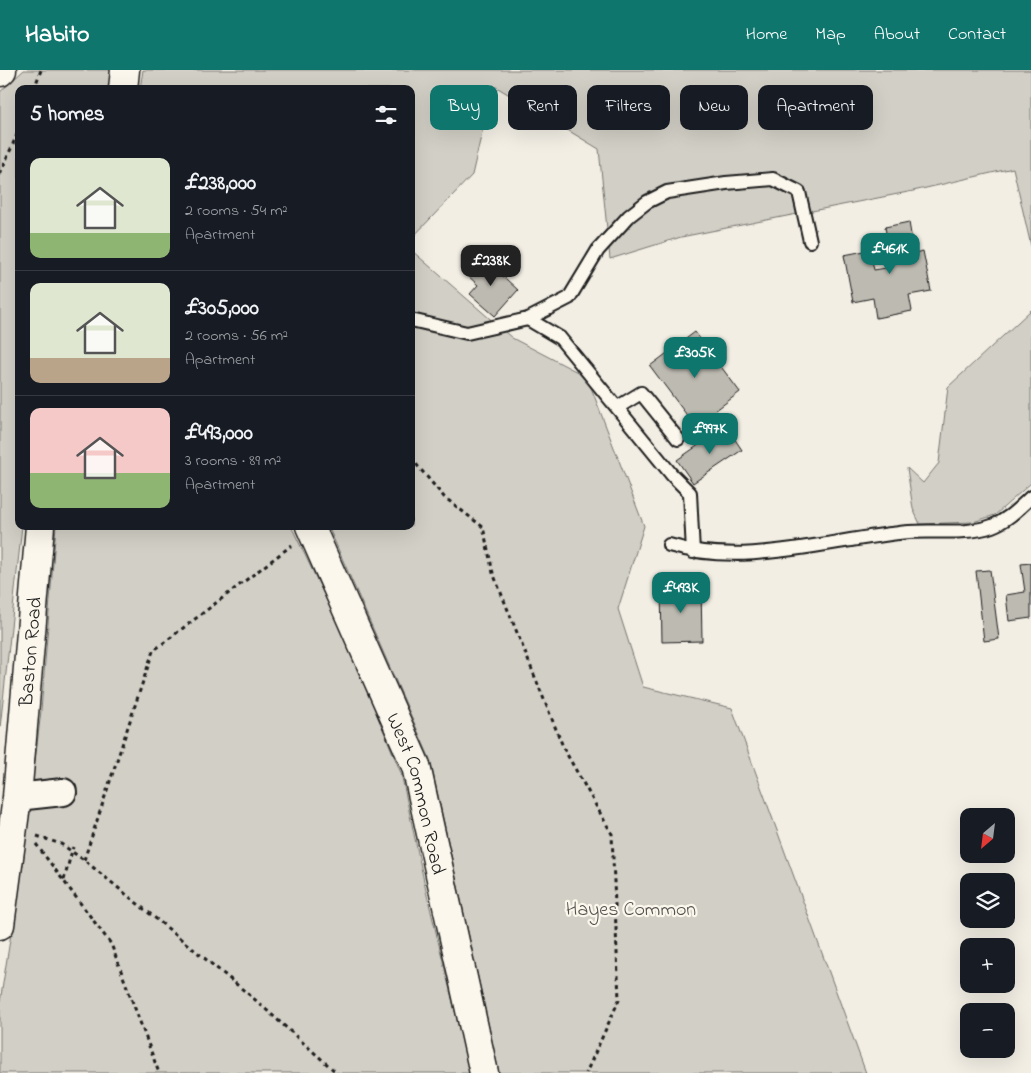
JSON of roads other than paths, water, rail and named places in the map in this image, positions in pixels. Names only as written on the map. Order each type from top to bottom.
[{"type":"street","points":[[124,85],[126,70]]},
{"type":"street","name":"Baston Road","points":[[0,925],[20,815],[40,530]]},
{"type":"street","name":"West Common Road","points":[[312,531],[416,766],[484,1073]]},
{"type":"street","points":[[20,815],[63,792]]},
{"type":"lane","points":[[415,321],[466,333],[528,319],[569,298],[598,250],[629,216],[647,202],[667,192],[726,183],[773,179],[799,192],[810,241]]},
{"type":"lane","points":[[528,319],[560,338],[672,475],[690,493],[693,552]]},
{"type":"lane","points":[[618,407],[641,393],[678,439]]},
{"type":"lane","points":[[669,545],[693,552],[751,554],[908,532],[967,530],[991,527],[1012,515],[1031,496]]},
{"type":"park label","name":"Hayes Common","points":[[631,908]]}]
